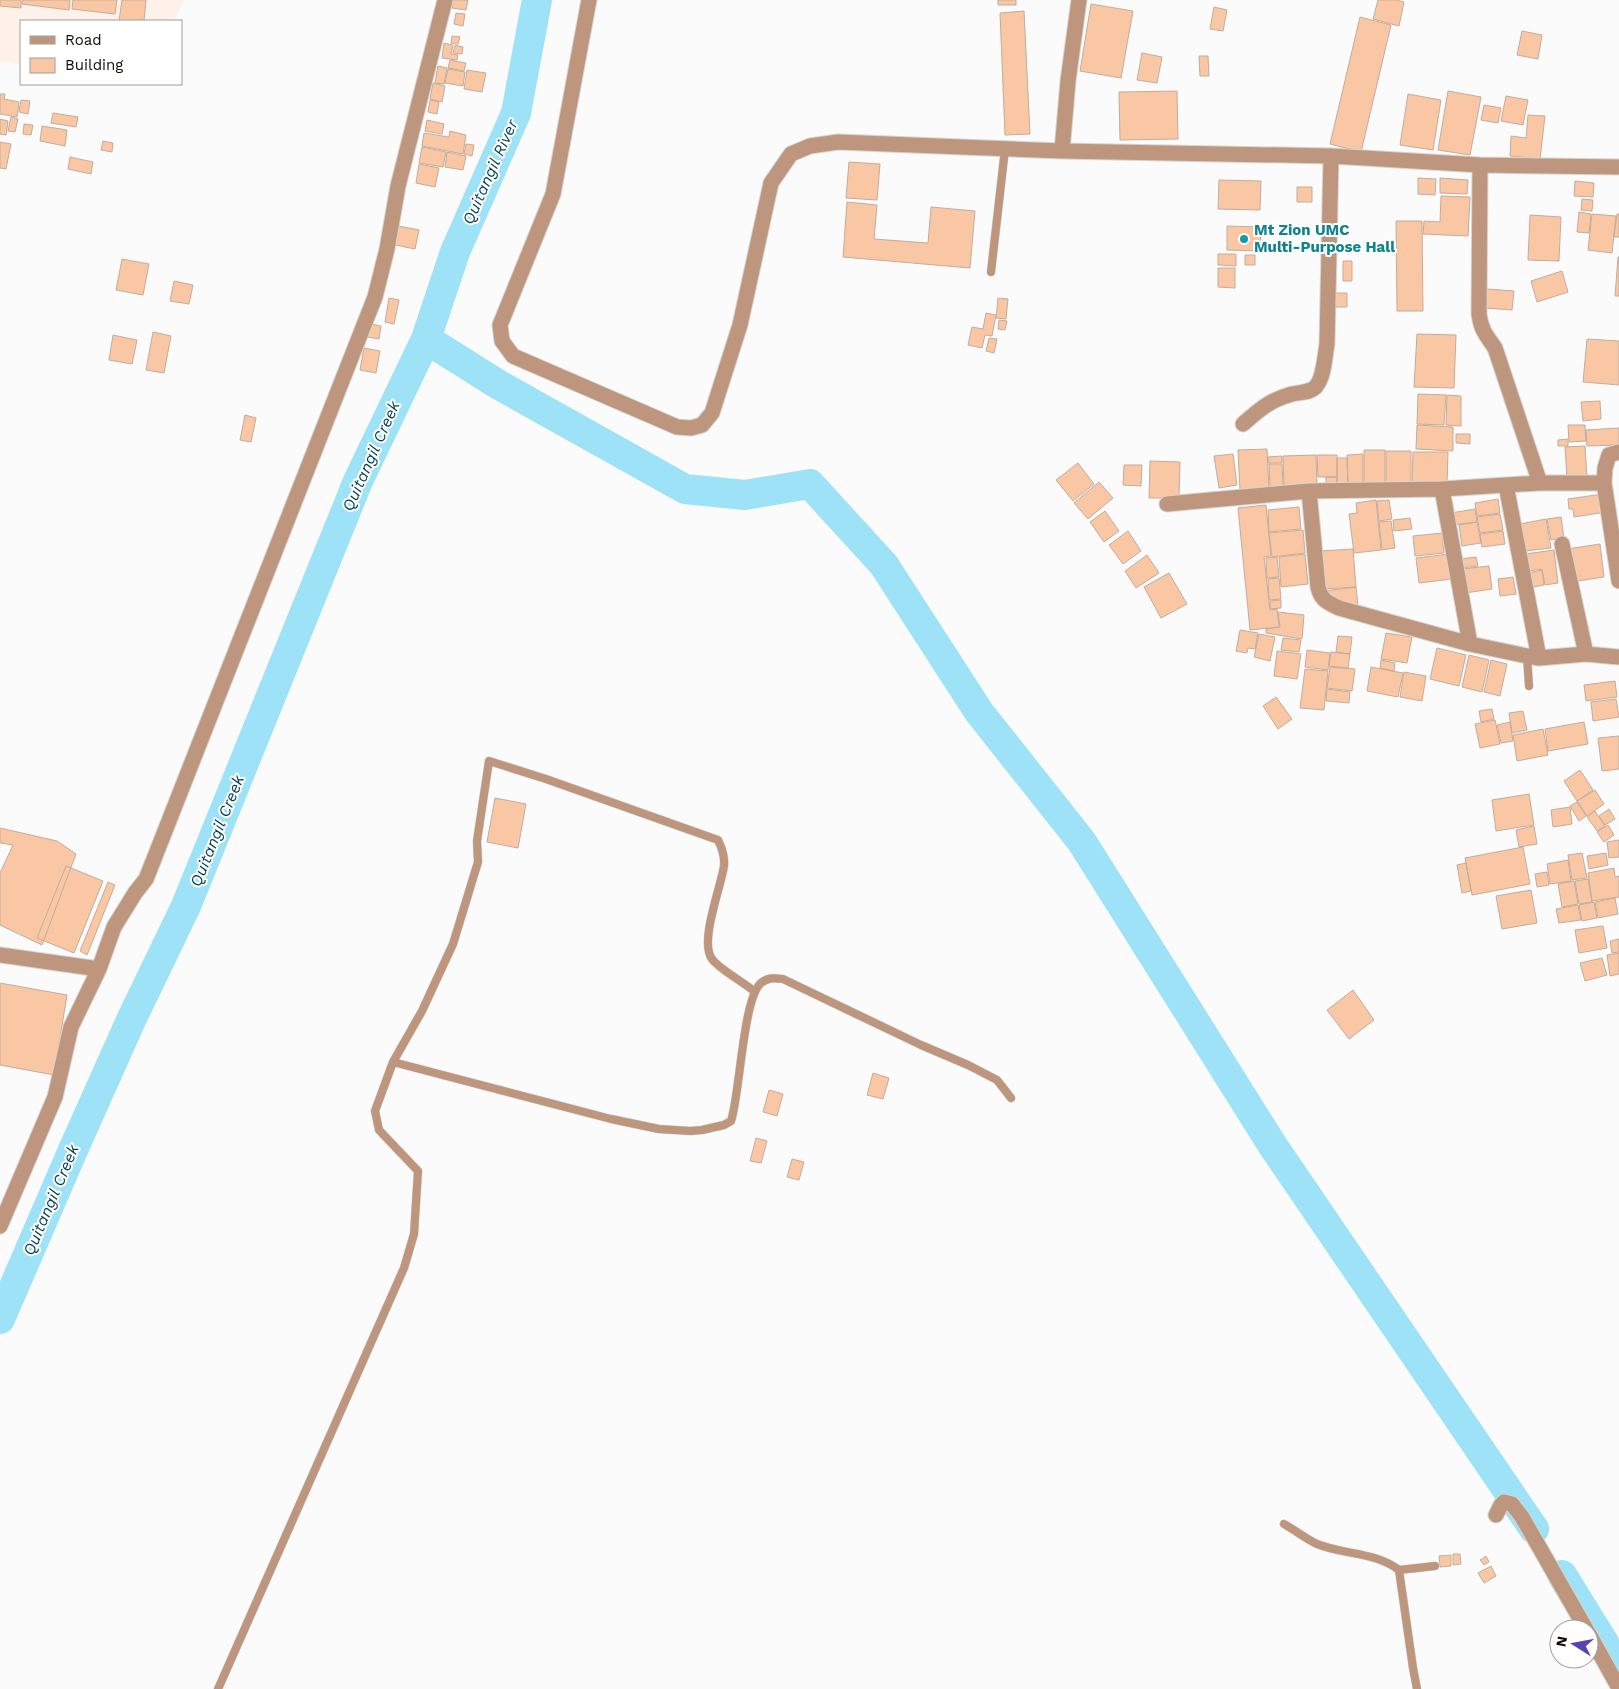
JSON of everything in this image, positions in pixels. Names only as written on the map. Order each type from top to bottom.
[{"type":"street","points":[[0,1226],[55,1097],[71,1027],[99,969],[114,927],[146,879],[375,297],[387,249],[398,186],[445,0]]},
{"type":"street","points":[[590,0],[553,194],[500,325],[502,341],[512,356],[677,428],[691,428],[702,425],[712,413],[740,325],[771,183],[791,154],[810,146],[838,142],[1005,149],[1331,156],[1480,165],[1619,168]]},
{"type":"street","points":[[1062,150],[1068,81],[1079,0]]},
{"type":"street","points":[[1243,424],[1264,405],[1274,399],[1310,391],[1318,385],[1327,344],[1331,156]]},
{"type":"street","points":[[1480,165],[1480,324],[1484,334],[1495,348],[1540,483]]},
{"type":"street","points":[[1619,452],[1609,455],[1606,461],[1604,483],[1619,581]]},
{"type":"street","points":[[1167,504],[1308,491],[1442,488],[1540,483],[1604,483]]},
{"type":"street","points":[[1506,484],[1533,657]]},
{"type":"street","points":[[1442,488],[1470,644]]},
{"type":"street","points":[[1308,491],[1318,587],[1324,601],[1339,608],[1470,644],[1533,657],[1586,654],[1619,657]]},
{"type":"street","points":[[1562,544],[1586,654]]},
{"type":"street","points":[[0,955],[99,969]]},
{"type":"street","points":[[1496,1515],[1504,1502],[1512,1504],[1522,1517],[1580,1619]]},
{"type":"street","points":[[1599,1652],[1619,1688]]},
{"type":"lane","points":[[991,272],[1005,149]]},
{"type":"lane","points":[[1529,686],[1533,657]]},
{"type":"lane","points":[[218,1689],[404,1268],[414,1234],[418,1171],[380,1130],[375,1111],[394,1062],[422,1011],[456,934],[478,862],[477,841],[489,761],[546,779],[718,840],[723,850],[724,864],[708,937],[708,954],[713,962],[755,992]]},
{"type":"lane","points":[[394,1062],[611,1119],[659,1129],[702,1130],[724,1125],[731,1121],[750,1008],[755,992],[760,984],[768,978],[783,979],[921,1045],[968,1065],[997,1080],[1011,1098]]},
{"type":"lane","points":[[1284,1524],[1317,1544],[1384,1561],[1399,1570],[1435,1566]]},
{"type":"lane","points":[[1399,1570],[1417,1689]]},
{"type":"shaded area","points":[[0,0],[184,0],[174,20],[20,20],[20,65],[0,62]]},
{"type":"building","points":[[0,0],[21,0],[21,8],[0,6]]},
{"type":"building","points":[[23,0],[70,0],[69,10],[22,4]]},
{"type":"building","points":[[73,0],[117,0],[115,14],[72,9]]},
{"type":"building","points":[[122,0],[146,0],[144,20],[119,20]]},
{"type":"building","points":[[453,0],[468,0],[466,10],[452,8]]},
{"type":"building","points":[[998,0],[1016,0],[1016,5],[998,5]]},
{"type":"building","points":[[1378,0],[1404,2],[1399,26],[1373,19]]},
{"type":"building","points":[[1091,4],[1133,11],[1121,78],[1080,71]]},
{"type":"building","points":[[1214,7],[1227,10],[1223,31],[1210,29]]},
{"type":"building","points":[[1024,11],[1030,134],[1005,135],[1000,13]]},
{"type":"building","points":[[456,13],[465,14],[463,26],[454,24]]},
{"type":"building","points":[[1360,17],[1391,25],[1361,152],[1330,144]]},
{"type":"building","points":[[1522,31],[1542,35],[1538,59],[1517,55]]},
{"type":"building","points":[[452,36],[460,37],[458,44],[451,43]]},
{"type":"building","points":[[444,43],[453,45],[451,54],[458,55],[457,60],[442,58]]},
{"type":"building","points":[[455,45],[463,47],[462,54],[453,53]]},
{"type":"building","points":[[1142,53],[1162,57],[1157,83],[1137,80]]},
{"type":"building","points":[[1199,56],[1208,56],[1209,76],[1200,76]]},
{"type":"building","points":[[450,60],[466,63],[464,71],[448,68]]},
{"type":"building","points":[[438,66],[447,68],[444,84],[435,83]]},
{"type":"building","points":[[448,69],[465,72],[463,86],[445,83]]},
{"type":"building","points":[[467,70],[486,73],[482,92],[464,89]]},
{"type":"building","points":[[433,83],[445,86],[442,102],[430,99]]},
{"type":"building","points":[[1177,91],[1178,139],[1120,140],[1119,92]]},
{"type":"building","points":[[1448,91],[1481,97],[1470,155],[1438,150]]},
{"type":"building","points":[[0,94],[5,94],[4,99],[19,102],[17,117],[0,114]]},
{"type":"building","points":[[1408,94],[1441,100],[1433,150],[1400,145]]},
{"type":"building","points":[[1506,96],[1528,100],[1523,125],[1501,121]]},
{"type":"building","points":[[21,100],[30,101],[28,114],[19,112]]},
{"type":"building","points":[[430,100],[439,102],[437,114],[428,112]]},
{"type":"building","points":[[1484,105],[1501,108],[1498,123],[1481,120]]},
{"type":"building","points":[[53,113],[78,117],[76,127],[51,123]]},
{"type":"building","points":[[1528,115],[1545,116],[1540,159],[1510,156],[1511,136],[1526,138]]},
{"type":"building","points":[[11,117],[18,119],[15,132],[8,131]]},
{"type":"building","points":[[0,119],[8,121],[6,135],[0,134]]},
{"type":"building","points":[[427,120],[444,124],[442,134],[425,131]]},
{"type":"building","points":[[24,124],[33,125],[31,135],[23,134]]},
{"type":"building","points":[[42,126],[67,130],[65,146],[40,141]]},
{"type":"building","points":[[450,131],[466,135],[463,154],[422,146],[424,133],[449,137]]},
{"type":"building","points":[[103,141],[113,143],[112,152],[101,150]]},
{"type":"building","points":[[0,142],[11,144],[6,169],[0,168]]},
{"type":"building","points":[[466,144],[474,145],[472,156],[464,154]]},
{"type":"building","points":[[422,147],[446,152],[443,167],[419,163]]},
{"type":"building","points":[[447,152],[466,156],[463,170],[445,167]]},
{"type":"building","points":[[70,157],[93,162],[91,174],[68,169]]},
{"type":"building","points":[[849,162],[880,164],[877,200],[846,198]]},
{"type":"building","points":[[419,164],[439,168],[435,187],[416,183]]},
{"type":"building","points":[[1418,178],[1436,179],[1435,195],[1418,194]]},
{"type":"building","points":[[1440,178],[1468,180],[1467,194],[1440,193]]},
{"type":"building","points":[[1219,180],[1261,181],[1260,210],[1218,209]]},
{"type":"building","points":[[1575,181],[1594,183],[1593,197],[1574,196]]},
{"type":"building","points":[[1297,187],[1312,187],[1312,202],[1297,202]]},
{"type":"building","points":[[1441,196],[1470,197],[1468,236],[1423,234],[1424,221],[1440,222]]},
{"type":"building","points":[[1582,199],[1593,200],[1592,211],[1581,210]]},
{"type":"building","points":[[847,202],[877,205],[874,239],[928,243],[931,207],[975,211],[970,268],[843,257]]},
{"type":"building","points":[[1579,212],[1591,214],[1589,233],[1577,232]]},
{"type":"building","points":[[1592,214],[1616,216],[1612,253],[1588,250]]},
{"type":"building","points":[[1617,214],[1619,214],[1619,237],[1614,237]]},
{"type":"building","points":[[1530,215],[1561,217],[1559,261],[1528,260]]},
{"type":"building","points":[[1396,221],[1422,221],[1423,311],[1397,311]]},
{"type":"building","points":[[398,226],[419,230],[415,249],[395,245]]},
{"type":"building","name":"Mt Zion UMC Multi-Purpose Hall","points":[[1227,226],[1261,227],[1260,251],[1227,250]]},
{"type":"building","points":[[1218,254],[1236,254],[1236,266],[1218,265]]},
{"type":"building","points":[[1245,255],[1255,255],[1255,265],[1245,265]]},
{"type":"building","points":[[1618,257],[1619,296],[1615,296]]},
{"type":"building","points":[[122,259],[149,264],[143,295],[116,290]]},
{"type":"building","points":[[1343,261],[1352,261],[1352,281],[1343,281]]},
{"type":"building","points":[[1218,268],[1235,268],[1235,288],[1218,287]]},
{"type":"building","points":[[1562,271],[1568,292],[1537,302],[1531,281]]},
{"type":"building","points":[[174,281],[193,285],[189,304],[170,301]]},
{"type":"building","points":[[1487,289],[1514,291],[1512,310],[1485,308]]},
{"type":"building","points":[[1330,293],[1347,293],[1347,307],[1330,307]]},
{"type":"building","points":[[389,298],[399,300],[394,324],[385,322]]},
{"type":"building","points":[[998,298],[1008,299],[1006,319],[996,318]]},
{"type":"building","points":[[986,313],[996,315],[992,336],[985,335],[982,348],[968,345],[972,327],[983,329]]},
{"type":"building","points":[[999,320],[1007,321],[1005,330],[998,329]]},
{"type":"building","points":[[371,324],[381,326],[379,339],[368,337]]},
{"type":"building","points":[[153,332],[171,336],[164,373],[146,370]]},
{"type":"building","points":[[1417,334],[1456,335],[1454,388],[1414,387]]},
{"type":"building","points":[[113,335],[137,340],[132,364],[109,360]]},
{"type":"building","points":[[989,338],[997,339],[994,353],[986,351]]},
{"type":"building","points":[[1587,339],[1619,341],[1619,385],[1583,382]]},
{"type":"building","points":[[364,348],[380,351],[376,373],[360,370]]},
{"type":"building","points":[[1418,394],[1446,395],[1444,425],[1417,424]]},
{"type":"building","points":[[1447,395],[1461,396],[1461,426],[1446,425]]},
{"type":"building","points":[[1600,401],[1601,419],[1583,421],[1581,402]]},
{"type":"building","points":[[245,415],[256,418],[251,442],[240,440]]},
{"type":"building","points":[[1417,425],[1453,427],[1453,451],[1416,449]]},
{"type":"building","points":[[1568,425],[1585,425],[1586,441],[1569,442]]},
{"type":"building","points":[[1619,428],[1619,445],[1587,446],[1586,430]]},
{"type":"building","points":[[1456,434],[1470,434],[1470,444],[1456,443]]},
{"type":"building","points":[[1568,439],[1568,446],[1558,446],[1558,440]]},
{"type":"building","points":[[1585,446],[1587,477],[1567,478],[1565,447]]},
{"type":"building","points":[[1267,449],[1269,490],[1240,491],[1238,450]]},
{"type":"building","points":[[1364,450],[1385,450],[1385,483],[1364,483]]},
{"type":"building","points":[[1386,451],[1411,451],[1411,483],[1386,483]]},
{"type":"building","points":[[1413,452],[1448,452],[1447,484],[1412,483]]},
{"type":"building","points":[[1233,454],[1237,485],[1219,488],[1214,456]]},
{"type":"building","points":[[1363,454],[1363,487],[1348,488],[1347,455]]},
{"type":"building","points":[[1316,455],[1317,484],[1284,486],[1283,456]]},
{"type":"building","points":[[1317,455],[1337,455],[1337,477],[1318,477]]},
{"type":"building","points":[[1282,456],[1282,463],[1268,463],[1268,457]]},
{"type":"building","points":[[1337,458],[1347,458],[1348,486],[1337,486]]},
{"type":"building","points":[[1150,461],[1180,462],[1179,498],[1149,498]]},
{"type":"building","points":[[1078,463],[1094,484],[1073,501],[1056,480]]},
{"type":"building","points":[[1269,464],[1282,464],[1283,486],[1270,487]]},
{"type":"building","points":[[1124,465],[1142,465],[1141,486],[1123,485]]},
{"type":"building","points":[[1326,477],[1337,477],[1337,484],[1326,485]]},
{"type":"building","points":[[1099,482],[1113,498],[1088,519],[1074,503]]},
{"type":"building","points":[[1603,494],[1606,512],[1574,517],[1573,509],[1569,509],[1568,499]]},
{"type":"building","points":[[1498,499],[1500,513],[1477,516],[1475,503]]},
{"type":"building","points":[[1376,500],[1381,550],[1354,553],[1349,514],[1357,513],[1356,503]]},
{"type":"building","points":[[1389,500],[1392,519],[1379,521],[1377,501]]},
{"type":"building","points":[[1266,505],[1271,556],[1264,557],[1270,610],[1277,609],[1279,627],[1250,630],[1238,508]]},
{"type":"building","points":[[1299,507],[1301,529],[1269,532],[1268,510]]},
{"type":"building","points":[[1475,509],[1477,522],[1453,525],[1451,513]]},
{"type":"building","points":[[1105,511],[1119,531],[1104,542],[1090,522]]},
{"type":"building","points":[[1500,514],[1503,530],[1480,533],[1477,517]]},
{"type":"building","points":[[1561,517],[1564,538],[1551,540],[1547,519]]},
{"type":"building","points":[[1410,518],[1412,529],[1394,531],[1393,520]]},
{"type":"building","points":[[1546,519],[1551,548],[1525,551],[1520,524]]},
{"type":"building","points":[[1391,521],[1395,548],[1382,550],[1379,522]]},
{"type":"building","points":[[1477,522],[1481,543],[1462,546],[1459,525]]},
{"type":"building","points":[[1303,530],[1305,553],[1272,557],[1269,533]]},
{"type":"building","points":[[1128,531],[1141,551],[1123,564],[1109,545]]},
{"type":"building","points":[[1503,531],[1505,544],[1482,547],[1480,534]]},
{"type":"building","points":[[1442,533],[1444,553],[1415,556],[1413,536]]},
{"type":"building","points":[[1600,544],[1604,577],[1571,582],[1567,549]]},
{"type":"building","points":[[1353,549],[1356,587],[1324,589],[1320,551]]},
{"type":"building","points":[[1554,550],[1558,583],[1545,585],[1542,569],[1528,571],[1525,554]]},
{"type":"building","points":[[1305,554],[1308,584],[1281,587],[1279,557]]},
{"type":"building","points":[[1449,554],[1452,579],[1419,583],[1416,558]]},
{"type":"building","points":[[1147,555],[1159,573],[1136,588],[1125,571]]},
{"type":"building","points":[[1277,557],[1279,577],[1267,578],[1266,558]]},
{"type":"building","points":[[1476,557],[1478,566],[1461,568],[1460,559]]},
{"type":"building","points":[[1489,566],[1492,589],[1465,593],[1462,569]]},
{"type":"building","points":[[1542,570],[1544,585],[1529,588],[1527,573]]},
{"type":"building","points":[[1169,573],[1187,604],[1161,618],[1144,587]]},
{"type":"building","points":[[1513,577],[1516,594],[1500,596],[1498,579]]},
{"type":"building","points":[[1279,578],[1281,599],[1269,600],[1268,579]]},
{"type":"building","points":[[1356,587],[1358,605],[1325,600],[1324,591]]},
{"type":"building","points":[[1281,600],[1281,608],[1270,609],[1270,601]]},
{"type":"building","points":[[1278,612],[1304,615],[1302,639],[1266,633],[1266,629],[1280,627]]},
{"type":"building","points":[[1240,630],[1258,633],[1255,649],[1248,648],[1247,653],[1236,651]]},
{"type":"building","points":[[1386,633],[1412,637],[1407,663],[1381,659]]},
{"type":"building","points":[[1259,634],[1275,637],[1270,661],[1254,657]]},
{"type":"building","points":[[1338,636],[1352,637],[1350,654],[1336,652]]},
{"type":"building","points":[[1283,638],[1301,640],[1299,652],[1281,650]]},
{"type":"building","points":[[1437,648],[1466,655],[1459,686],[1430,679]]},
{"type":"building","points":[[1307,650],[1330,653],[1328,670],[1305,667]]},
{"type":"building","points":[[1277,651],[1301,654],[1297,679],[1274,676]]},
{"type":"building","points":[[1331,652],[1350,654],[1348,668],[1329,666]]},
{"type":"building","points":[[1469,655],[1489,660],[1482,692],[1462,687]]},
{"type":"building","points":[[1381,660],[1395,663],[1394,671],[1380,668]]},
{"type":"building","points":[[1491,660],[1507,664],[1500,696],[1484,692]]},
{"type":"building","points":[[1330,667],[1355,669],[1352,691],[1327,688]]},
{"type":"building","points":[[1371,667],[1403,673],[1398,697],[1367,691]]},
{"type":"building","points":[[1305,669],[1328,671],[1324,710],[1300,708]]},
{"type":"building","points":[[1404,672],[1426,676],[1422,701],[1400,697]]},
{"type":"building","points":[[1615,681],[1617,697],[1586,701],[1584,685]]},
{"type":"building","points":[[1327,689],[1350,692],[1349,703],[1326,701]]},
{"type":"building","points":[[1276,697],[1292,719],[1278,729],[1263,706]]},
{"type":"building","points":[[1616,699],[1619,717],[1593,721],[1591,702]]},
{"type":"building","points":[[1492,709],[1494,719],[1481,722],[1479,711]]},
{"type":"building","points":[[1523,711],[1527,730],[1512,733],[1509,713]]},
{"type":"building","points":[[1495,720],[1500,744],[1480,748],[1475,724]]},
{"type":"building","points":[[1510,722],[1513,741],[1501,743],[1497,725]]},
{"type":"building","points":[[1584,722],[1588,744],[1548,751],[1545,729]]},
{"type":"building","points":[[1543,729],[1548,755],[1517,761],[1513,735]]},
{"type":"building","points":[[1619,736],[1619,769],[1602,771],[1598,738]]},
{"type":"building","points":[[1580,770],[1593,790],[1577,801],[1564,781]]},
{"type":"building","points":[[1595,790],[1604,804],[1587,816],[1577,801]]},
{"type":"building","points":[[1529,794],[1534,825],[1496,831],[1492,800]]},
{"type":"building","points":[[495,798],[526,804],[518,848],[487,842]]},
{"type":"building","points":[[1577,802],[1586,816],[1579,821],[1570,806]]},
{"type":"building","points":[[1570,807],[1572,824],[1553,827],[1551,810]]},
{"type":"building","points":[[1609,809],[1615,819],[1605,825],[1599,816]]},
{"type":"building","points":[[1595,811],[1605,826],[1597,831],[1587,817]]},
{"type":"building","points":[[1608,825],[1614,835],[1604,842],[1597,832]]},
{"type":"building","points":[[1534,826],[1537,844],[1519,847],[1516,830]]},
{"type":"building","points":[[0,828],[57,841],[76,854],[42,945],[0,925],[0,873],[13,845],[0,843]]},
{"type":"building","points":[[1619,840],[1619,857],[1609,858],[1607,842]]},
{"type":"building","points":[[1523,847],[1530,884],[1472,895],[1465,858]]},
{"type":"building","points":[[1582,853],[1587,878],[1572,880],[1568,855]]},
{"type":"building","points":[[1606,853],[1608,865],[1589,869],[1587,856]]},
{"type":"building","points":[[1568,860],[1571,881],[1550,884],[1547,864]]},
{"type":"building","points":[[1466,863],[1471,891],[1462,893],[1457,865]]},
{"type":"building","points":[[66,866],[103,881],[74,953],[37,938]]},
{"type":"building","points":[[1614,868],[1615,877],[1619,876],[1619,897],[1592,901],[1588,873]]},
{"type":"building","points":[[1547,872],[1549,885],[1537,887],[1535,874]]},
{"type":"building","points":[[1588,879],[1592,902],[1579,904],[1575,881]]},
{"type":"building","points":[[1574,881],[1578,904],[1562,907],[1558,884]]},
{"type":"building","points":[[108,882],[115,885],[87,955],[80,951]]},
{"type":"building","points":[[1531,890],[1537,923],[1502,929],[1496,896]]},
{"type":"building","points":[[1615,898],[1618,914],[1598,918],[1595,902]]},
{"type":"building","points":[[1594,902],[1597,918],[1582,921],[1579,905]]},
{"type":"building","points":[[1578,905],[1581,920],[1559,923],[1556,909]]},
{"type":"building","points":[[1603,926],[1607,948],[1579,953],[1575,930]]},
{"type":"building","points":[[1619,939],[1619,952],[1612,953],[1610,941]]},
{"type":"building","points":[[1619,953],[1619,974],[1610,976],[1607,955]]},
{"type":"building","points":[[1602,958],[1607,975],[1585,981],[1580,963]]},
{"type":"building","points":[[0,983],[67,995],[54,1075],[0,1065]]},
{"type":"building","points":[[1353,990],[1374,1020],[1349,1039],[1327,1010]]},
{"type":"building","points":[[873,1073],[889,1078],[883,1099],[867,1095]]},
{"type":"building","points":[[769,1090],[783,1094],[777,1116],[763,1112]]},
{"type":"building","points":[[756,1138],[767,1141],[761,1163],[750,1161]]},
{"type":"building","points":[[792,1159],[804,1162],[799,1180],[787,1177]]},
{"type":"building","points":[[1453,1554],[1460,1554],[1461,1564],[1453,1565]]},
{"type":"building","points":[[1451,1555],[1451,1566],[1440,1567],[1439,1556]]},
{"type":"building","points":[[1486,1556],[1489,1562],[1484,1565],[1480,1560]]},
{"type":"building","points":[[1491,1566],[1496,1576],[1484,1583],[1478,1573]]},
{"type":"waterway","name":"Quitangil Creek","points":[[0,1319],[132,1018],[186,906],[358,481],[426,339],[455,252],[516,113],[537,0]]},
{"type":"waterway","points":[[426,339],[499,385],[685,489],[745,495],[810,484],[884,565],[979,712],[1082,842],[1273,1146],[1534,1529]]},
{"type":"waterway","points":[[1562,1575],[1619,1667]]},
{"type":"place","name":"Mt Zion UMC Multi-Purpose Hall","points":[[1244,239]]},
{"type":"water label","name":"Quitangil River","points":[[490,172]]}]
